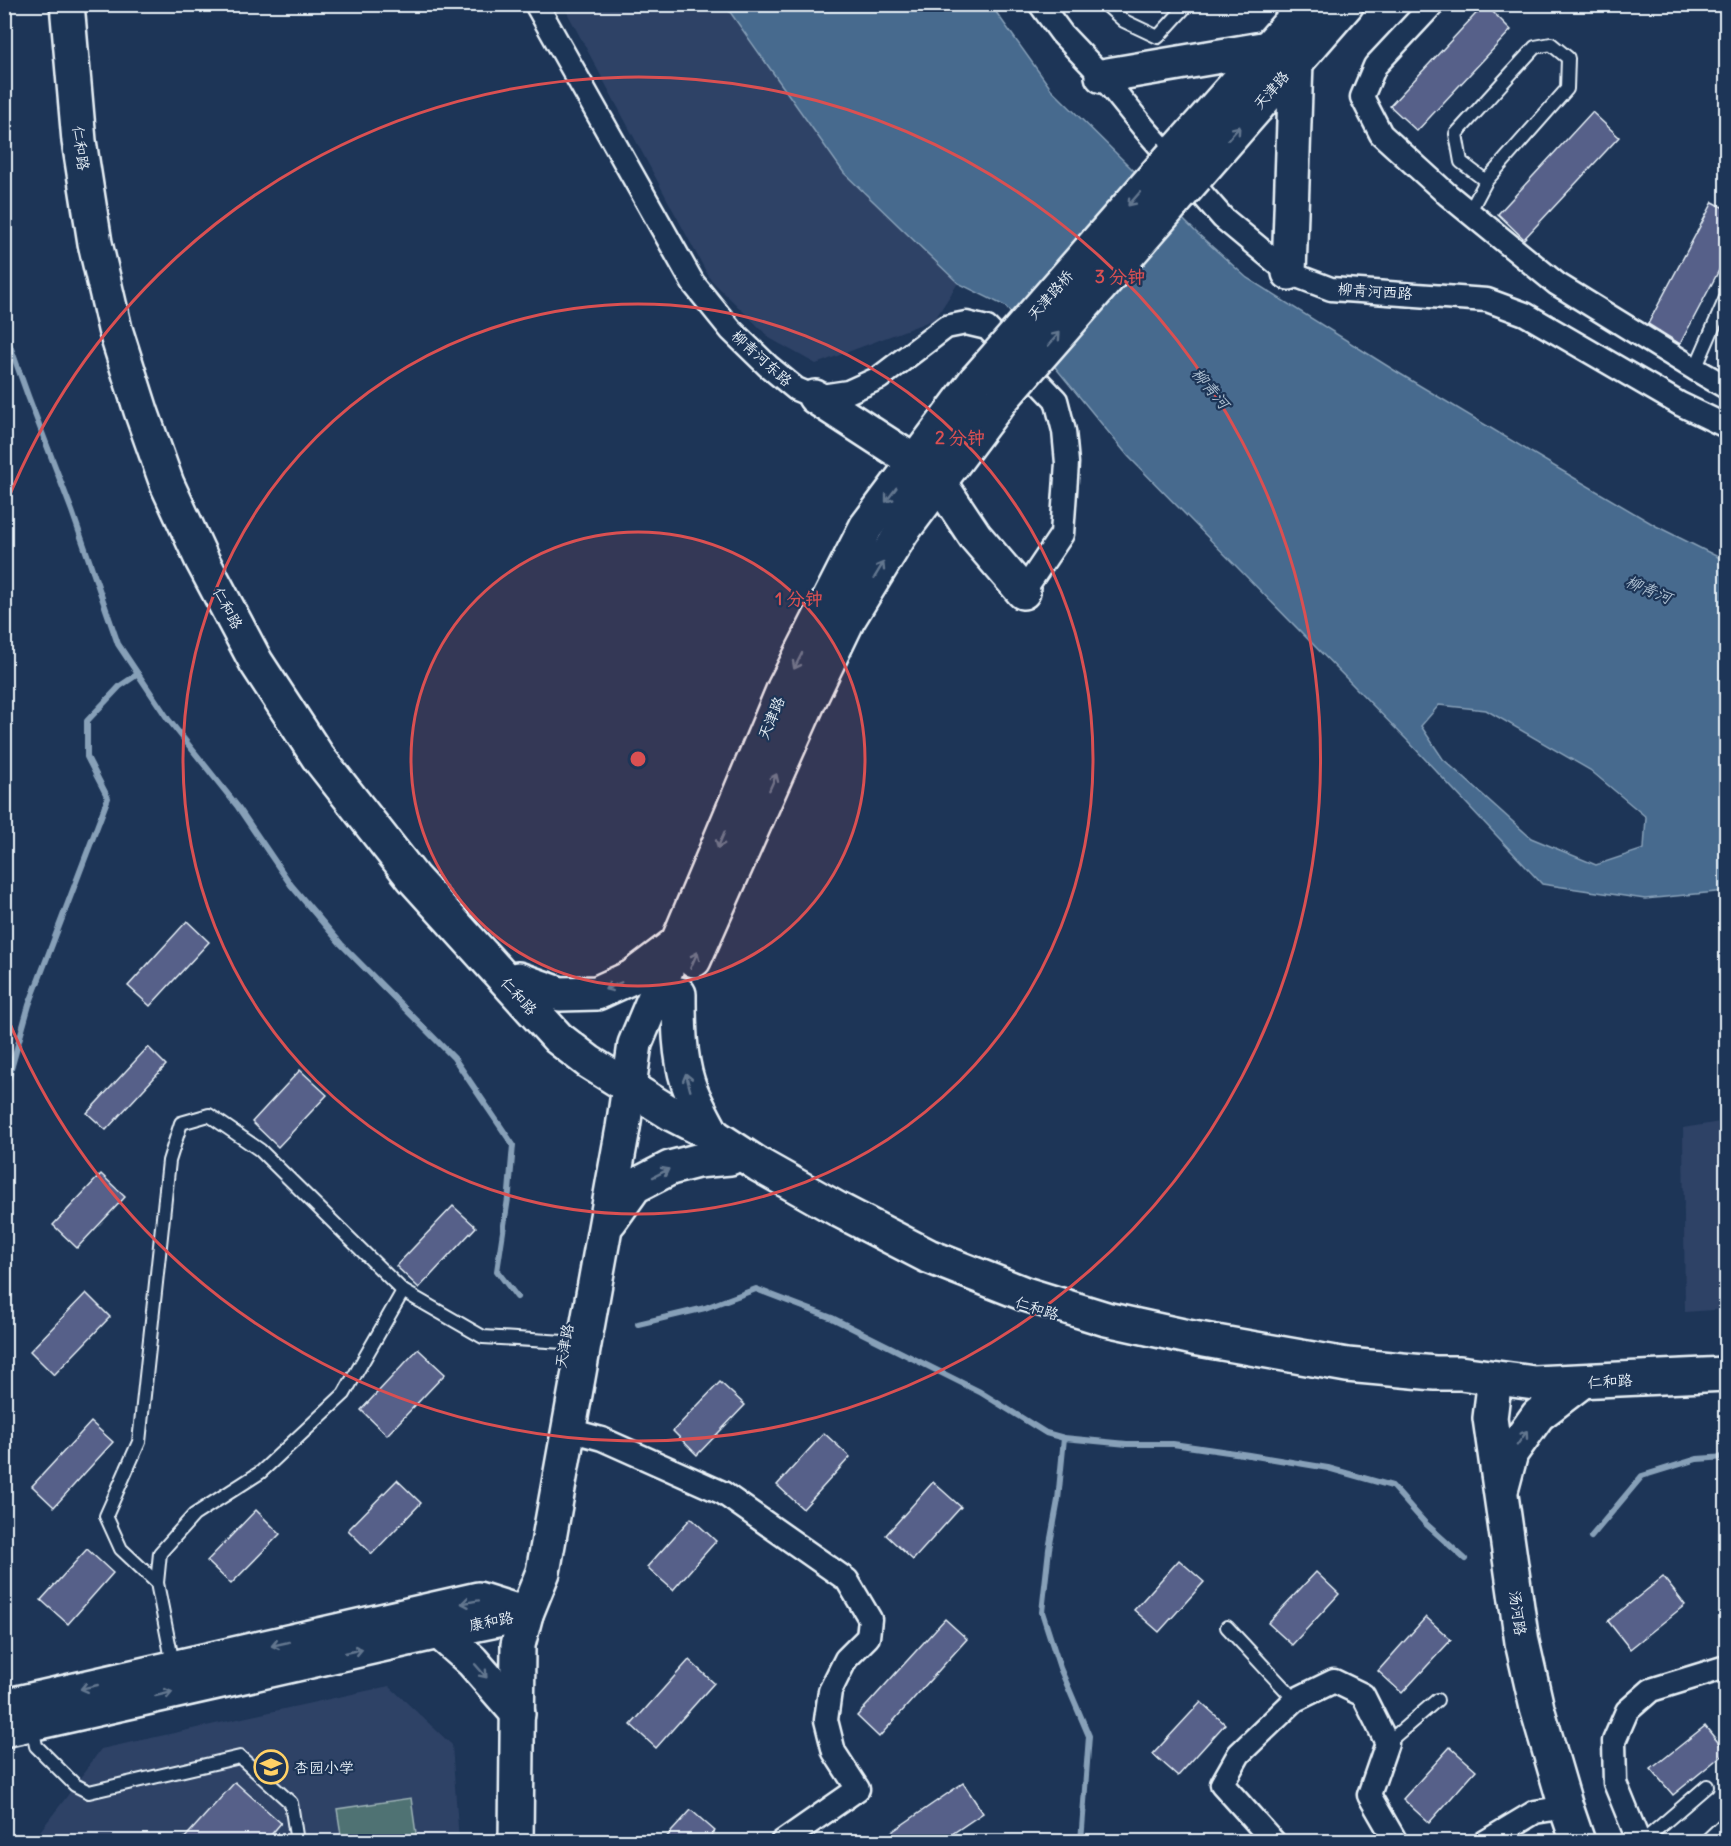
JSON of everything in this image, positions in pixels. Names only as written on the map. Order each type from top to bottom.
[{"type":"street","name":"仁和路","points":[[67,4],[79,141],[96,243],[115,329],[167,484],[202,560],[256,662],[318,757],[406,869],[558,1038],[589,1062],[630,1087]]},
{"type":"street","name":"仁和路","points":[[77,4],[89,139],[105,241],[125,326],[151,408],[182,491],[211,556],[265,657],[326,751],[421,872],[565,1031],[593,1053],[669,1123],[722,1146],[834,1219],[923,1265],[1021,1304],[1104,1329],[1191,1348],[1346,1375],[1435,1383],[1459,1383],[1535,1373],[1726,1364]]},
{"type":"street","name":"柳青河东路","points":[[536,4],[693,283],[731,330],[768,366],[796,389],[815,397]]},
{"type":"street","name":"柳青河西路","points":[[1040,4],[1062,34],[1102,76],[1223,218],[1289,273],[1332,289],[1487,300],[1525,314],[1680,404],[1726,426]]},
{"type":"street","name":"天津路","points":[[516,1842],[518,1645],[526,1614],[543,1572],[606,1227],[630,1087],[634,1044],[784,687],[866,528],[1002,399],[1196,177],[1282,55],[1307,4]]},
{"type":"street","name":"天津路","points":[[1173,155],[1282,55],[1347,4]]},
{"type":"street","points":[[1433,4],[1375,66],[1362,97],[1381,134],[1469,213],[1557,284],[1726,387]]},
{"type":"street","points":[[1102,76],[1282,55],[1289,273]]},
{"type":"street","name":"天津路桥","points":[[976,380],[1173,155]]},
{"type":"street","points":[[966,323],[987,328],[1056,400],[1064,431],[1067,463],[1062,534],[1023,592],[975,536],[927,472],[862,426],[815,397],[848,392],[879,378],[946,327],[966,323]]},
{"type":"street","name":"天津路","points":[[536,1842],[539,1642],[526,1614],[522,1575],[605,1117],[652,1055],[809,701],[848,620],[902,532],[927,472],[976,380]]},
{"type":"street","points":[[518,979],[560,994],[597,993],[632,977],[678,942]]},
{"type":"street","points":[[606,1227],[635,1186],[670,1168],[697,1161],[722,1146],[693,1098],[687,1081],[679,1029],[680,994]]},
{"type":"street","name":"仁和路","points":[[1495,1378],[1534,1383],[1580,1383],[1726,1374]]},
{"type":"street","name":"汤河路","points":[[1495,1378],[1490,1418],[1522,1642],[1537,1708],[1578,1842]]},
{"type":"street","points":[[1501,1491],[1511,1453],[1539,1415],[1580,1383]]},
{"type":"street","points":[[569,1430],[602,1439],[723,1493],[847,1580],[870,1618],[868,1637],[846,1659],[830,1691],[826,1720],[834,1752],[858,1789],[782,1842]]},
{"type":"street","name":"康和路","points":[[4,1706],[478,1599],[526,1614]]},
{"type":"street","name":"康和路","points":[[18,1727],[526,1614]]},
{"type":"street","points":[[439,1632],[472,1661],[518,1714]]},
{"type":"street","points":[[1641,1842],[1616,1783],[1614,1741],[1627,1711],[1651,1690],[1726,1667]]},
{"type":"street","points":[[1274,1842],[1222,1784],[1239,1754],[1295,1700],[1334,1681],[1363,1695],[1387,1743],[1369,1795],[1396,1842]]},
{"type":"street","points":[[1485,1842],[1535,1812],[1566,1807]]},
{"type":"lane","points":[[1106,4],[1124,21],[1158,37],[1188,4]]},
{"type":"lane","points":[[1469,213],[1486,180],[1567,89],[1568,58],[1551,44],[1535,47],[1456,134],[1461,162],[1486,180]]},
{"type":"lane","points":[[1695,369],[1726,298]]},
{"type":"lane","points":[[157,1582],[121,1549],[106,1516],[138,1442],[169,1161],[181,1123],[209,1115],[261,1150],[403,1291],[483,1338],[564,1342]]},
{"type":"lane","points":[[177,1667],[172,1659],[157,1582],[160,1553],[194,1515],[261,1472],[344,1394],[403,1291]]},
{"type":"lane","points":[[1227,1627],[1295,1700]]},
{"type":"lane","points":[[1387,1743],[1437,1700]]},
{"type":"lane","points":[[18,1727],[75,1785],[89,1792],[240,1757],[291,1803],[297,1842]]},
{"type":"lane","points":[[1641,1842],[1707,1786]]},
{"type":"lane","points":[[1705,1842],[1726,1822]]},
{"type":"shaded area","points":[[563,5],[725,5],[844,173],[958,283],[935,319],[816,364],[771,339],[710,279]]},
{"type":"shaded area","points":[[1726,1121],[1726,1309],[1685,1312],[1683,1128]]},
{"type":"shaded area","name":"杏园小学","points":[[389,1686],[452,1745],[459,1841],[34,1842],[101,1749]]},
{"type":"green space","points":[[411,1798],[417,1841],[342,1841],[337,1809]]},
{"type":"water","name":"柳青河","points":[[725,5],[991,5],[1051,89],[1198,234],[1247,278],[1397,372],[1559,469],[1656,526],[1726,561],[1726,891],[1645,899],[1542,884],[1407,740],[1128,456],[1005,306],[958,283],[844,173]],"holes":[[[1439,705],[1486,710],[1590,770],[1646,817],[1644,849],[1596,865],[1531,838],[1443,759],[1421,726]]]},
{"type":"building","points":[[1485,4],[1511,30],[1417,131],[1390,106]]},
{"type":"building","points":[[1592,112],[1619,137],[1524,239],[1498,214]]},
{"type":"building","points":[[1713,202],[1726,209],[1726,257],[1680,344],[1648,324]]},
{"type":"building","points":[[187,921],[209,942],[150,1006],[128,986]]},
{"type":"building","points":[[148,1047],[166,1065],[106,1130],[87,1113]]},
{"type":"building","points":[[300,1070],[327,1095],[278,1147],[252,1122]]},
{"type":"building","points":[[101,1174],[125,1197],[77,1248],[53,1225]]},
{"type":"building","points":[[453,1206],[476,1227],[419,1288],[396,1266]]},
{"type":"building","points":[[86,1293],[110,1317],[54,1375],[30,1351]]},
{"type":"building","points":[[418,1349],[445,1374],[387,1435],[361,1410]]},
{"type":"building","points":[[720,1382],[745,1405],[697,1455],[673,1431]]},
{"type":"building","points":[[91,1422],[113,1442],[54,1507],[32,1486]]},
{"type":"building","points":[[824,1433],[850,1457],[803,1509],[777,1485]]},
{"type":"building","points":[[397,1480],[421,1503],[372,1554],[348,1530]]},
{"type":"building","points":[[933,1482],[961,1507],[913,1560],[886,1535]]},
{"type":"building","points":[[256,1510],[280,1534],[231,1584],[207,1561]]},
{"type":"building","points":[[691,1518],[716,1541],[673,1590],[647,1567]]},
{"type":"building","points":[[87,1549],[113,1573],[68,1624],[41,1600]]},
{"type":"building","points":[[1179,1560],[1204,1582],[1159,1632],[1134,1610]]},
{"type":"building","points":[[1316,1572],[1339,1594],[1292,1645],[1268,1623]]},
{"type":"building","points":[[1663,1577],[1685,1605],[1630,1649],[1608,1621]]},
{"type":"building","points":[[1426,1617],[1451,1640],[1402,1693],[1378,1671]]},
{"type":"building","points":[[945,1619],[967,1639],[879,1737],[857,1716]]},
{"type":"building","points":[[689,1660],[714,1683],[656,1748],[631,1725]]},
{"type":"building","points":[[1201,1702],[1225,1724],[1178,1776],[1153,1754]]},
{"type":"building","points":[[1705,1726],[1726,1752],[1673,1795],[1651,1769]]},
{"type":"building","points":[[1450,1747],[1476,1770],[1429,1823],[1403,1799]]},
{"type":"building","points":[[235,1782],[281,1823],[265,1842],[181,1842]]},
{"type":"building","points":[[963,1783],[983,1813],[940,1842],[877,1842]]},
{"type":"building","points":[[691,1810],[715,1831],[706,1842],[662,1842]]},
{"type":"waterway","points":[[4,329],[72,511],[118,644],[168,719],[238,807],[291,885],[341,944],[454,1058],[513,1145],[509,1192],[497,1271],[517,1297]]},
{"type":"waterway","points":[[4,1094],[29,1005],[108,798],[87,757],[87,721],[120,686],[138,674]]},
{"type":"waterway","points":[[638,1324],[705,1308],[756,1289],[832,1318],[980,1392],[1046,1433],[1064,1438],[1127,1444],[1173,1444],[1249,1455],[1328,1468],[1392,1486],[1425,1523],[1465,1559]]},
{"type":"waterway","points":[[1064,1438],[1058,1500],[1049,1549],[1042,1612],[1060,1668],[1089,1736],[1081,1842]]},
{"type":"waterway","points":[[1591,1537],[1642,1476],[1697,1459],[1726,1457]]},
{"type":"place","name":"杏园小学","points":[[271,1767]]}]
